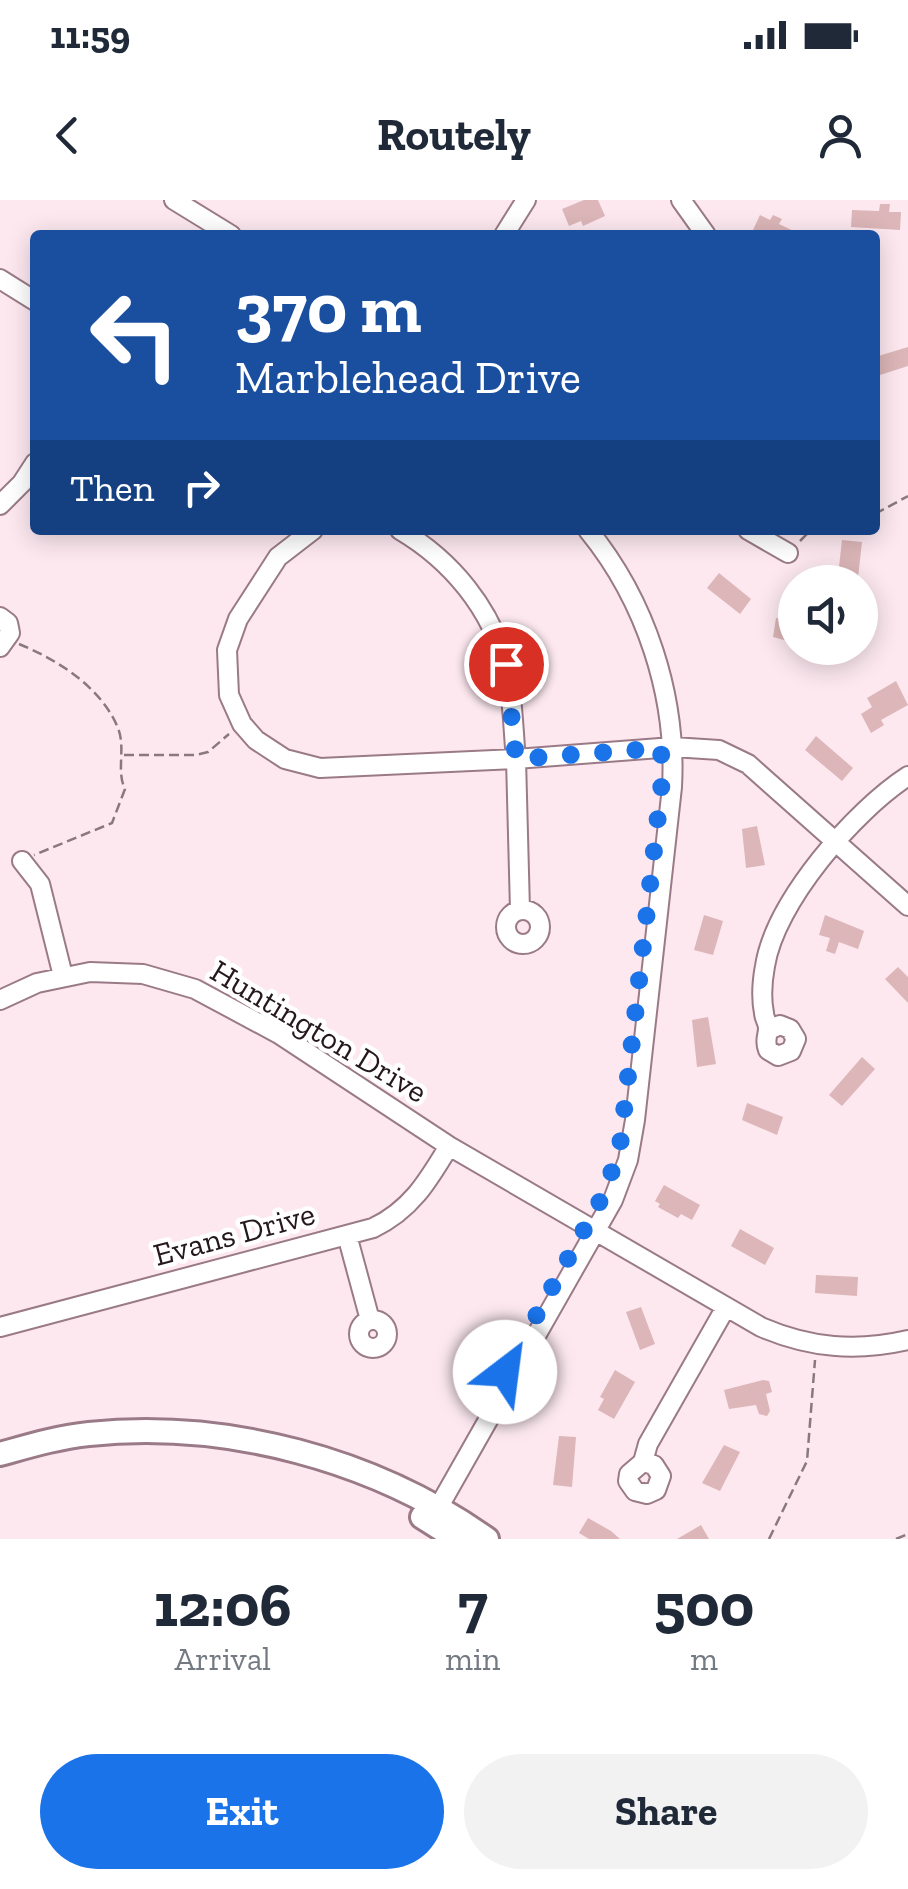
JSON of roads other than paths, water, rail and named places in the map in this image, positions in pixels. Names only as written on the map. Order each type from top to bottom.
[{"type":"main road","points":[[0,1454],[88,1434],[164,1432],[248,1440],[348,1467],[487,1539]]},
{"type":"main road","points":[[0,1469],[50,1455],[125,1446],[164,1445],[246,1453],[344,1480],[432,1512],[458,1539]]},
{"type":"street","points":[[155,200],[203,230]]},
{"type":"street","points":[[174,200],[221,230]]},
{"type":"street","points":[[507,230],[526,200]]},
{"type":"street","points":[[681,200],[702,230]]},
{"type":"street","points":[[0,279],[30,299]]},
{"type":"street","points":[[0,505],[30,471]]},
{"type":"street","points":[[307,535],[278,557],[232,632],[227,650],[229,695],[242,724],[270,751],[303,766],[320,768],[667,748],[719,750],[748,764],[908,906]]},
{"type":"street","points":[[409,535],[460,578],[489,621],[509,679],[516,759],[520,910]]},
{"type":"street","points":[[576,535],[610,580],[631,621],[648,668],[667,748]]},
{"type":"street","points":[[432,1512],[593,1228],[620,1146],[667,748],[659,668],[647,632],[613,564],[592,535]]},
{"type":"street","points":[[757,535],[788,553]]},
{"type":"street","points":[[0,617],[9,627],[4,643]]},
{"type":"street","points":[[769,1030],[762,1009],[762,986],[770,942],[789,901],[836,844],[880,798],[908,776]]},
{"type":"street","points":[[22,861],[40,884],[64,976]]},
{"type":"street","name":"Huntington Drive","points":[[0,1000],[64,976],[130,973],[195,989],[279,1034],[450,1146],[761,1328],[817,1345],[855,1348],[908,1340]]},
{"type":"street","name":"Evans Drive","points":[[0,1327],[373,1228],[402,1212],[425,1186],[450,1146]]},
{"type":"street","points":[[347,1235],[370,1320]]},
{"type":"street","points":[[643,1462],[648,1444],[726,1308]]}]
